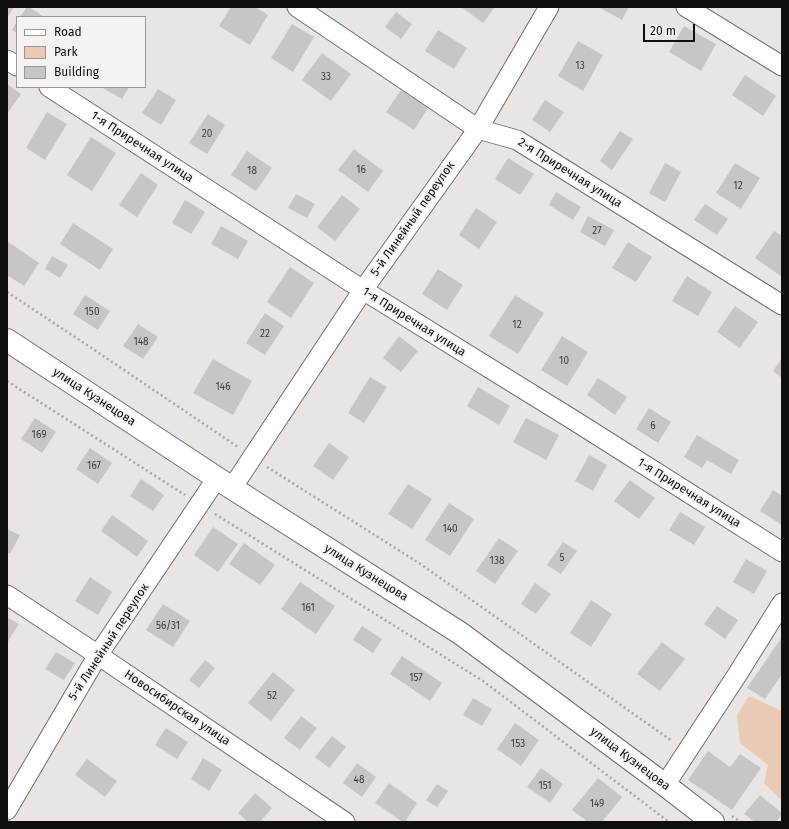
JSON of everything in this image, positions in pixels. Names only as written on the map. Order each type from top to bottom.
[{"type":"main road","name":"улица Кузнецова","points":[[7,340],[225,483],[460,633],[713,822]]},
{"type":"street","name":"2-я Приречная улица","points":[[297,7],[478,129],[517,140],[782,305]]},
{"type":"street","name":"5-й Линейный переулок","points":[[7,810],[98,655],[199,504],[225,483],[253,457],[363,290],[478,129],[549,7]]},
{"type":"street","points":[[686,7],[782,66]]},
{"type":"street","points":[[7,60],[16,65]]},
{"type":"street","name":"1-я Приречная улица","points":[[51,88],[363,290],[575,421],[782,552]]},
{"type":"street","name":"Новосибирская улица","points":[[7,595],[345,822]]},
{"type":"street","points":[[664,785],[737,675],[782,603]]},
{"type":"path","points":[[7,292],[253,457],[419,562],[686,752]]},
{"type":"path","points":[[7,381],[199,504],[483,681],[669,822]]},
{"type":"green space","points":[[749,696],[782,711],[782,801],[764,783],[768,765],[740,743],[737,715]]},
{"type":"building","points":[[7,7],[14,7],[7,18]]},
{"type":"building","points":[[27,7],[29,7],[42,16],[21,16]]},
{"type":"building","points":[[231,7],[255,7],[268,15],[250,45],[219,26]]},
{"type":"building","points":[[461,7],[495,7],[483,23]]},
{"type":"building","points":[[600,7],[629,7],[622,20]]},
{"type":"building","points":[[396,12],[412,24],[401,39],[385,27]]},
{"type":"building","points":[[16,23],[16,32],[12,30]]},
{"type":"building","points":[[292,24],[314,37],[293,72],[271,58]]},
{"type":"building","points":[[684,26],[716,44],[701,71],[669,52]]},
{"type":"building","points":[[438,30],[467,48],[454,69],[425,51]]},
{"type":"building","points":[[578,41],[603,55],[583,91],[558,76]]},
{"type":"building","points":[[322,53],[351,74],[331,101],[302,80]]},
{"type":"building","points":[[745,75],[776,96],[763,116],[732,95]]},
{"type":"building","points":[[7,84],[21,94],[7,114]]},
{"type":"building","points":[[103,88],[128,88],[122,99]]},
{"type":"building","points":[[158,89],[176,100],[161,125],[142,113]]},
{"type":"building","points":[[401,90],[428,108],[414,130],[386,112]]},
{"type":"building","points":[[545,100],[564,112],[550,132],[532,120]]},
{"type":"building","points":[[47,112],[67,124],[45,160],[26,148]]},
{"type":"building","points":[[208,114],[225,125],[207,154],[189,143]]},
{"type":"building","points":[[620,131],[633,139],[612,170],[600,161]]},
{"type":"building","points":[[91,137],[116,153],[92,191],[67,175]]},
{"type":"building","points":[[354,149],[383,171],[368,192],[338,170]]},
{"type":"building","points":[[247,151],[272,168],[256,191],[231,175]]},
{"type":"building","points":[[508,158],[534,174],[520,195],[495,179]]},
{"type":"building","points":[[665,163],[681,172],[665,202],[649,193]]},
{"type":"building","points":[[735,163],[760,178],[741,209],[716,193]]},
{"type":"building","points":[[141,173],[158,185],[137,217],[119,205]]},
{"type":"building","points":[[556,192],[581,207],[573,220],[549,205]]},
{"type":"building","points":[[296,194],[315,204],[307,218],[288,208]]},
{"type":"building","points":[[342,195],[360,209],[335,241],[317,227]]},
{"type":"building","points":[[185,200],[205,212],[191,234],[172,223]]},
{"type":"building","points":[[705,204],[728,219],[717,235],[694,220]]},
{"type":"building","points":[[476,208],[497,222],[479,249],[459,235]]},
{"type":"building","points":[[588,216],[614,230],[605,246],[580,232]]},
{"type":"building","points":[[73,223],[113,249],[100,270],[60,244]]},
{"type":"building","points":[[221,226],[248,241],[238,259],[211,244]]},
{"type":"building","points":[[774,231],[782,236],[782,277],[755,258]]},
{"type":"building","points":[[7,241],[39,263],[24,286],[7,275]]},
{"type":"building","points":[[628,242],[652,257],[636,282],[612,268]]},
{"type":"building","points":[[52,256],[68,265],[60,278],[45,269]]},
{"type":"building","points":[[290,267],[314,283],[291,318],[267,302]]},
{"type":"building","points":[[438,269],[463,285],[447,310],[422,294]]},
{"type":"building","points":[[687,276],[712,292],[698,316],[672,301]]},
{"type":"building","points":[[85,295],[110,311],[98,330],[73,314]]},
{"type":"building","points":[[515,295],[544,313],[518,354],[489,336]]},
{"type":"building","points":[[735,306],[758,322],[740,348],[717,332]]},
{"type":"building","points":[[265,313],[284,326],[265,355],[246,343]]},
{"type":"building","points":[[138,324],[158,337],[143,359],[123,346]]},
{"type":"building","points":[[399,336],[418,351],[401,372],[383,358]]},
{"type":"building","points":[[562,336],[588,352],[567,386],[541,370]]},
{"type":"building","points":[[782,358],[782,378],[773,371]]},
{"type":"building","points":[[213,359],[252,381],[233,415],[193,393]]},
{"type":"building","points":[[370,377],[387,387],[364,423],[348,413]]},
{"type":"building","points":[[598,378],[627,397],[615,415],[587,395]]},
{"type":"building","points":[[478,387],[510,406],[499,425],[467,406]]},
{"type":"building","points":[[649,408],[671,422],[658,443],[636,429]]},
{"type":"building","points":[[35,418],[56,432],[42,453],[21,439]]},
{"type":"building","points":[[526,418],[559,435],[546,460],[513,442]]},
{"type":"building","points":[[697,435],[739,460],[731,474],[707,460],[702,468],[684,457]]},
{"type":"building","points":[[329,443],[349,457],[333,480],[313,466]]},
{"type":"building","points":[[90,448],[112,463],[98,484],[76,469]]},
{"type":"building","points":[[589,455],[607,465],[593,491],[575,481]]},
{"type":"building","points":[[141,479],[164,495],[153,511],[130,496]]},
{"type":"building","points":[[630,480],[655,498],[639,519],[614,501]]},
{"type":"building","points":[[408,484],[432,499],[412,529],[388,514]]},
{"type":"building","points":[[773,490],[782,496],[782,525],[760,511]]},
{"type":"building","points":[[449,503],[474,519],[450,556],[425,540]]},
{"type":"building","points":[[680,512],[705,527],[694,545],[669,530]]},
{"type":"building","points":[[112,515],[148,541],[137,557],[101,531]]},
{"type":"building","points":[[213,527],[238,544],[218,572],[194,555]]},
{"type":"building","points":[[7,529],[20,535],[10,554],[7,552]]},
{"type":"building","points":[[499,538],[518,551],[495,584],[476,571]]},
{"type":"building","points":[[563,542],[577,551],[561,574],[547,565]]},
{"type":"building","points":[[244,543],[275,565],[260,585],[229,564]]},
{"type":"building","points":[[746,559],[767,571],[754,594],[733,582]]},
{"type":"building","points":[[90,577],[112,592],[98,615],[75,601]]},
{"type":"building","points":[[300,582],[335,606],[316,634],[281,609]]},
{"type":"building","points":[[535,583],[551,594],[536,614],[521,604]]},
{"type":"building","points":[[591,600],[612,614],[591,647],[570,633]]},
{"type":"building","points":[[163,604],[190,621],[173,647],[146,630]]},
{"type":"building","points":[[717,606],[738,620],[725,639],[704,624]]},
{"type":"building","points":[[7,617],[19,624],[7,643]]},
{"type":"building","points":[[362,626],[382,639],[373,653],[353,640]]},
{"type":"building","points":[[782,637],[782,674],[765,699],[747,688]]},
{"type":"building","points":[[662,642],[685,659],[660,691],[637,674]]},
{"type":"building","points":[[56,652],[75,663],[64,680],[45,669]]},
{"type":"building","points":[[402,656],[442,683],[430,701],[390,674]]},
{"type":"building","points":[[205,660],[215,668],[199,688],[189,680]]},
{"type":"building","points":[[273,672],[295,690],[271,721],[248,703]]},
{"type":"building","points":[[473,698],[492,709],[482,726],[463,715]]},
{"type":"building","points":[[301,716],[317,728],[300,750],[284,738]]},
{"type":"building","points":[[515,723],[539,740],[521,766],[497,749]]},
{"type":"building","points":[[166,728],[188,742],[177,759],[155,745]]},
{"type":"building","points":[[332,736],[346,747],[329,768],[315,757]]},
{"type":"building","points":[[708,751],[730,767],[740,754],[761,768],[732,810],[688,780]]},
{"type":"building","points":[[203,758],[222,770],[209,791],[191,779]]},
{"type":"building","points":[[87,759],[117,781],[105,797],[75,775]]},
{"type":"building","points":[[357,763],[376,777],[362,797],[343,783]]},
{"type":"building","points":[[541,768],[563,784],[550,803],[527,787]]},
{"type":"building","points":[[598,778],[622,797],[602,822],[588,822],[572,810]]},
{"type":"building","points":[[389,783],[417,803],[405,822],[375,803]]},
{"type":"building","points":[[437,784],[448,791],[437,807],[426,800]]},
{"type":"building","points":[[255,793],[272,808],[260,822],[248,822],[238,813]]},
{"type":"building","points":[[760,795],[782,813],[776,822],[755,822],[744,814]]}]
